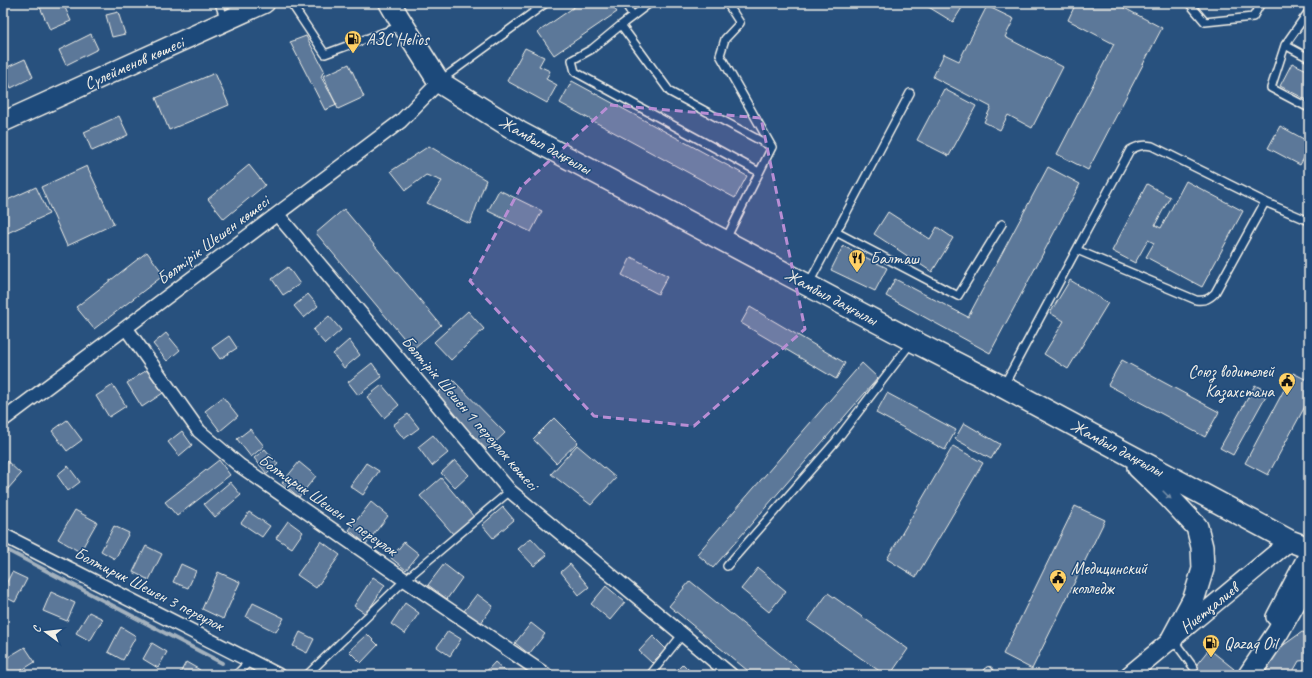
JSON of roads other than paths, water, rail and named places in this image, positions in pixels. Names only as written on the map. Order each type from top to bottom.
[{"type":"main road","name":"Сүлейменов көшесі","points":[[3,122],[265,3]]},
{"type":"main road","name":"Жамбыл даңғылы","points":[[390,3],[439,82],[519,132],[1300,544]]},
{"type":"main road","points":[[1119,449],[1197,526],[1202,547],[1202,570],[1194,598],[1172,638]]},
{"type":"main road","points":[[1249,675],[1278,632],[1302,590],[1309,582]]},
{"type":"street","name":"Бөлтірік Шешен көшесі","points":[[3,420],[401,121],[439,82]]},
{"type":"street","name":"Бөлтірік Шешен 1 переулок көшесі","points":[[277,214],[510,491],[731,675]]},
{"type":"street","name":"Болтирик Шешен 2 переулок","points":[[126,328],[199,431],[240,465],[404,580],[546,675]]},
{"type":"street","name":"Болтирик Шешен 3 переулок","points":[[3,535],[278,675]]},
{"type":"street","name":"Ниетқалиев","points":[[1129,675],[1172,638],[1300,544]]},
{"type":"street","points":[[1246,675],[1309,552]]},
{"type":"lane","points":[[219,3],[226,21]]},
{"type":"lane","points":[[291,3],[325,54],[403,25]]},
{"type":"lane","points":[[439,82],[546,3]]},
{"type":"lane","points":[[625,3],[633,16]]},
{"type":"lane","points":[[650,3],[621,24],[592,49],[572,60],[575,72],[759,172]]},
{"type":"lane","points":[[727,3],[740,23],[725,39],[720,55],[772,147]]},
{"type":"lane","points":[[1190,3],[1205,22],[1253,17],[1260,3]]},
{"type":"lane","points":[[1309,11],[1285,45],[1271,88],[1309,108]]},
{"type":"lane","points":[[621,24],[670,92],[772,147]]},
{"type":"lane","points":[[1285,45],[1309,58]]},
{"type":"lane","points":[[808,285],[910,94]]},
{"type":"lane","points":[[1003,387],[1130,150],[1138,146],[1152,146],[1265,202],[1309,221]]},
{"type":"lane","points":[[725,241],[772,147]]},
{"type":"lane","points":[[1077,250],[1196,300],[1203,300],[1209,298],[1215,292],[1265,202]]},
{"type":"lane","points":[[836,232],[958,296],[1002,224]]},
{"type":"lane","points":[[726,566],[836,441],[913,341]]},
{"type":"lane","points":[[307,675],[404,580],[510,491]]},
{"type":"lane","points":[[650,675],[682,635]]},
{"type":"lane","points":[[1172,638],[1194,668]]},
{"type":"lane","points":[[236,675],[250,661]]},
{"type":"lane","points":[[985,675],[989,671],[992,675]]},
{"type":"waterway","points":[[3,548],[222,663]]},
{"type":"place","name":"АЗС Helios","points":[[353,54]]},
{"type":"place","name":"Балташ","points":[[857,273]]},
{"type":"place","name":"Союз водителей Казахстана","points":[[1287,396]]},
{"type":"place","name":"Медицинский колледж","points":[[1058,593]]},
{"type":"place","name":"Qazaq Oil","points":[[1211,658]]}]
